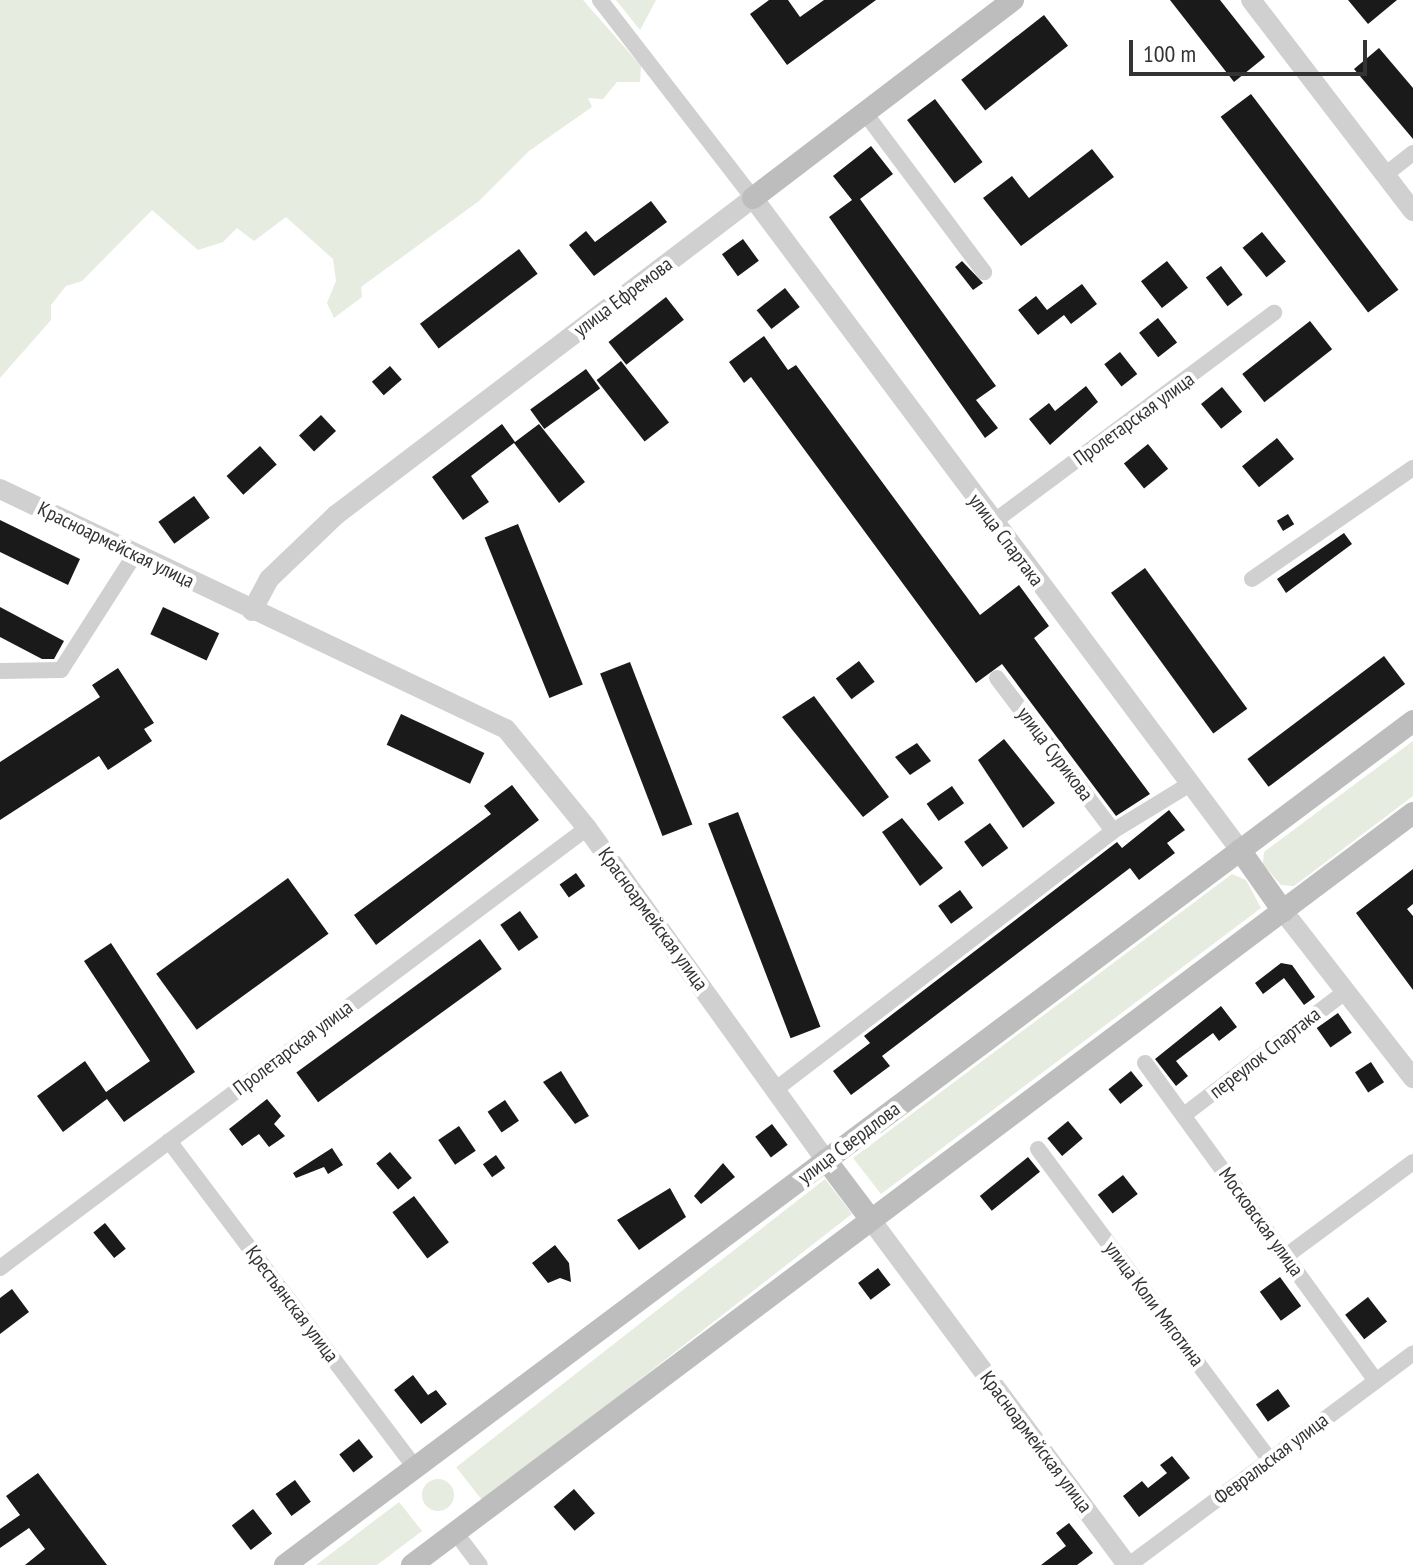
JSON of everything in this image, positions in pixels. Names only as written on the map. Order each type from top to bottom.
[{"type":"main road","name":"улица Ефремова","points":[[753,198],[1013,0]]},
{"type":"main road","name":"улица Свердлова","points":[[285,1565],[1413,721]]},
{"type":"main road","points":[[412,1565],[1413,813]]},
{"type":"main road","name":"улица Спартака","points":[[1240,850],[1283,911]]},
{"type":"main road","name":"Красноармейская улица","points":[[826,1160],[871,1220]]},
{"type":"street","name":"улица Спартака","points":[[600,0],[753,198],[992,523],[1240,850]]},
{"type":"street","points":[[1251,0],[1413,211]]},
{"type":"street","points":[[865,113],[984,272]]},
{"type":"street","points":[[1386,174],[1413,153]]},
{"type":"street","name":"улица Ефремова","points":[[252,611],[269,579],[336,515],[753,198]]},
{"type":"street","name":"Пролетарская улица","points":[[992,523],[1274,313]]},
{"type":"street","points":[[1252,579],[1413,468]]},
{"type":"street","name":"Красноармейская улица","points":[[0,489],[134,556],[506,729],[587,828],[826,1160]]},
{"type":"street","points":[[0,671],[61,670],[134,556]]},
{"type":"street","name":"улица Сурикова","points":[[997,678],[1113,831]]},
{"type":"street","points":[[776,1089],[1113,831],[1190,784]]},
{"type":"street","name":"Пролетарская улица","points":[[0,1268],[587,828]]},
{"type":"street","name":"улица Спартака","points":[[1283,911],[1413,1078]]},
{"type":"street","name":"переулок Спартака","points":[[1184,1115],[1346,991]]},
{"type":"street","name":"Московская улица","points":[[1145,1063],[1376,1381]]},
{"type":"street","name":"Крестьянская улица","points":[[169,1141],[415,1467]]},
{"type":"street","name":"улица Коли Мяготина","points":[[1038,1149],[1270,1460]]},
{"type":"street","points":[[1286,1256],[1413,1162]]},
{"type":"street","name":"Красноармейская улица","points":[[871,1220],[1128,1565]]},
{"type":"street","name":"Февральская улица","points":[[1128,1565],[1413,1353]]},
{"type":"street","points":[[455,1532],[480,1565]]},
{"type":"shaded area","points":[[0,0],[583,0],[641,66],[640,82],[617,82],[603,99],[588,98],[592,107],[529,151],[479,201],[361,287],[362,297],[334,318],[327,303],[336,281],[333,259],[286,217],[254,241],[237,228],[223,242],[198,250],[152,210],[82,281],[66,286],[51,305],[51,320],[0,378]]},
{"type":"shaded area","points":[[616,0],[656,0],[640,30]]},
{"type":"shaded area","points":[[1413,741],[1413,796],[1294,886],[1281,885],[1263,864],[1264,852]]},
{"type":"shaded area","points":[[1232,874],[1246,880],[1261,908],[881,1194],[853,1158]]},
{"type":"shaded area","points":[[825,1179],[852,1214],[483,1502],[456,1467]]},
{"type":"shaded area","points":[[438,1479],[449,1484],[454,1495],[449,1506],[438,1511],[427,1506],[422,1495],[427,1484]]},
{"type":"shaded area","points":[[399,1502],[422,1531],[377,1565],[316,1565]]},
{"type":"building","points":[[769,0],[788,0],[800,17],[824,0],[876,0],[787,65],[750,14]]},
{"type":"building","points":[[1170,0],[1220,0],[1265,57],[1234,82]]},
{"type":"building","points":[[1348,0],[1397,0],[1368,24]]},
{"type":"building","points":[[1044,15],[1068,46],[985,110],[961,80]]},
{"type":"building","points":[[1379,48],[1413,88],[1413,139],[1354,69]]},
{"type":"building","points":[[1251,94],[1398,290],[1368,313],[1221,117]]},
{"type":"building","points":[[935,99],[983,162],[955,183],[907,120]]},
{"type":"building","points":[[871,146],[893,174],[860,199],[996,386],[976,400],[998,428],[985,438],[829,217],[852,200],[833,176]]},
{"type":"building","points":[[1092,149],[1114,177],[1021,246],[983,198],[1012,176],[1029,198]]},
{"type":"building","points":[[651,201],[667,222],[594,276],[569,245],[586,231],[595,242]]},
{"type":"building","points":[[1262,232],[1286,262],[1266,277],[1243,248]]},
{"type":"building","points":[[743,239],[759,261],[738,276],[722,254]]},
{"type":"building","points":[[519,249],[538,274],[439,348],[420,324]]},
{"type":"building","points":[[962,261],[983,283],[973,290],[955,267]]},
{"type":"building","points":[[1167,261],[1188,288],[1162,308],[1141,281]]},
{"type":"building","points":[[1221,266],[1243,295],[1227,306],[1206,277]]},
{"type":"building","points":[[1082,284],[1097,304],[1071,324],[1064,315],[1038,335],[1018,310],[1036,296],[1047,310]]},
{"type":"building","points":[[785,288],[800,307],[771,329],[757,310]]},
{"type":"building","points":[[666,297],[684,320],[626,365],[608,342]]},
{"type":"building","points":[[1158,318],[1177,342],[1158,357],[1139,333]]},
{"type":"building","points":[[1310,321],[1332,349],[1264,402],[1242,374]]},
{"type":"building","points":[[764,336],[788,370],[796,365],[980,615],[1019,585],[1049,626],[1034,638],[1150,794],[1116,816],[1002,664],[976,683],[751,377],[744,383],[729,362]]},
{"type":"building","points":[[1120,352],[1137,374],[1121,386],[1104,364]]},
{"type":"building","points":[[621,361],[669,422],[645,442],[597,380]]},
{"type":"building","points":[[390,366],[402,380],[384,395],[372,382]]},
{"type":"building","points":[[586,369],[600,388],[544,429],[530,410]]},
{"type":"building","points":[[1086,386],[1098,402],[1050,445],[1029,419],[1049,403],[1055,411]]},
{"type":"building","points":[[1222,387],[1242,412],[1221,429],[1201,404]]},
{"type":"building","points":[[321,415],[336,431],[314,452],[299,435]]},
{"type":"building","points":[[502,424],[515,442],[539,424],[585,482],[559,503],[514,443],[471,476],[489,502],[463,520],[432,477]]},
{"type":"building","points":[[1277,438],[1294,459],[1259,487],[1242,466]]},
{"type":"building","points":[[1148,444],[1168,469],[1144,488],[1124,464]]},
{"type":"building","points":[[260,446],[277,465],[243,495],[227,476]]},
{"type":"building","points":[[194,496],[210,518],[174,544],[158,522]]},
{"type":"building","points":[[1288,514],[1294,524],[1283,531],[1277,521]]},
{"type":"building","points":[[0,520],[80,559],[68,585],[0,552]]},
{"type":"building","points":[[518,524],[583,684],[549,698],[485,537]]},
{"type":"building","points":[[1344,533],[1352,544],[1286,593],[1277,579]]},
{"type":"building","points":[[1145,568],[1247,709],[1213,733],[1111,593]]},
{"type":"building","points":[[0,607],[64,641],[54,659],[42,659],[0,637]]},
{"type":"building","points":[[163,607],[219,633],[207,660],[150,634]]},
{"type":"building","points":[[1384,656],[1405,684],[1268,787],[1247,759]]},
{"type":"building","points":[[859,661],[875,682],[851,699],[836,678]]},
{"type":"building","points":[[630,662],[692,824],[662,836],[600,673]]},
{"type":"building","points":[[118,668],[154,723],[144,729],[152,741],[108,770],[99,756],[0,820],[0,762],[100,697],[92,685]]},
{"type":"building","points":[[814,696],[889,797],[863,817],[782,717]]},
{"type":"building","points":[[401,714],[484,753],[470,784],[387,745]]},
{"type":"building","points":[[1004,739],[1055,803],[1023,828],[978,760]]},
{"type":"building","points":[[917,743],[931,761],[910,775],[895,757]]},
{"type":"building","points":[[512,785],[539,820],[376,945],[354,915],[491,814],[484,806]]},
{"type":"building","points":[[952,786],[964,803],[939,821],[927,804]]},
{"type":"building","points":[[1169,810],[1185,830],[1167,843],[1175,853],[1139,880],[1130,868],[882,1056],[890,1066],[851,1095],[833,1071],[870,1043],[864,1036],[1117,842],[1122,848]]},
{"type":"building","points":[[738,812],[820,1027],[791,1038],[708,823]]},
{"type":"building","points":[[902,818],[943,868],[920,886],[882,832]]},
{"type":"building","points":[[990,823],[1008,848],[982,867],[964,842]]},
{"type":"building","points":[[1413,869],[1413,904],[1407,909],[1413,916],[1413,990],[1356,913]]},
{"type":"building","points":[[576,873],[585,886],[569,898],[560,884]]},
{"type":"building","points":[[288,878],[329,934],[197,1030],[156,974]]},
{"type":"building","points":[[960,890],[973,908],[951,924],[938,906]]},
{"type":"building","points":[[520,911],[538,937],[519,951],[500,925]]},
{"type":"building","points":[[480,939],[502,969],[318,1102],[296,1072]]},
{"type":"building","points":[[111,943],[195,1072],[124,1122],[107,1099],[63,1132],[37,1096],[85,1061],[106,1092],[150,1061],[84,961]]},
{"type":"building","points":[[1281,963],[1292,965],[1315,997],[1304,1005],[1284,978],[1263,994],[1255,983]]},
{"type":"building","points":[[1221,1006],[1237,1027],[1219,1041],[1213,1033],[1176,1061],[1188,1076],[1176,1086],[1155,1059]]},
{"type":"building","points":[[1338,1013],[1352,1033],[1330,1048],[1317,1028]]},
{"type":"building","points":[[1371,1062],[1384,1082],[1368,1092],[1355,1072]]},
{"type":"building","points":[[561,1071],[589,1116],[575,1124],[543,1082]]},
{"type":"building","points":[[1131,1071],[1143,1086],[1120,1104],[1108,1089]]},
{"type":"building","points":[[267,1099],[281,1116],[274,1124],[285,1136],[269,1147],[259,1134],[242,1146],[229,1129]]},
{"type":"building","points":[[505,1100],[519,1121],[502,1132],[488,1112]]},
{"type":"building","points":[[1068,1121],[1083,1139],[1062,1156],[1047,1138]]},
{"type":"building","points":[[772,1124],[788,1145],[771,1157],[755,1137]]},
{"type":"building","points":[[459,1126],[476,1151],[455,1165],[438,1140]]},
{"type":"building","points":[[332,1148],[343,1165],[328,1174],[324,1167],[296,1178],[293,1173]]},
{"type":"building","points":[[390,1152],[412,1178],[398,1190],[376,1164]]},
{"type":"building","points":[[496,1155],[505,1168],[492,1177],[483,1164]]},
{"type":"building","points":[[1028,1157],[1040,1172],[992,1211],[980,1196]]},
{"type":"building","points":[[723,1163],[735,1177],[701,1204],[694,1196]]},
{"type":"building","points":[[1123,1175],[1138,1194],[1113,1214],[1098,1195]]},
{"type":"building","points":[[670,1188],[686,1217],[639,1250],[617,1220]]},
{"type":"building","points":[[414,1196],[449,1242],[427,1259],[392,1212]]},
{"type":"building","points":[[105,1223],[126,1249],[114,1258],[93,1232]]},
{"type":"building","points":[[555,1245],[569,1263],[571,1282],[560,1278],[548,1283],[532,1263]]},
{"type":"building","points":[[878,1268],[891,1285],[871,1300],[858,1283]]},
{"type":"building","points":[[1280,1277],[1301,1306],[1281,1321],[1260,1292]]},
{"type":"building","points":[[12,1289],[29,1312],[0,1334],[0,1298]]},
{"type":"building","points":[[1368,1297],[1387,1321],[1364,1339],[1345,1315]]},
{"type":"building","points":[[413,1375],[428,1395],[436,1390],[447,1404],[421,1424],[394,1390]]},
{"type":"building","points":[[1278,1389],[1290,1406],[1268,1422],[1256,1404]]},
{"type":"building","points":[[359,1439],[373,1457],[353,1473],[339,1454]]},
{"type":"building","points":[[1172,1456],[1190,1478],[1139,1517],[1123,1496],[1142,1481],[1148,1488],[1167,1473],[1160,1465]]},
{"type":"building","points":[[38,1473],[107,1565],[25,1565],[45,1549],[29,1528],[0,1548],[0,1529],[20,1515],[6,1496]]},
{"type":"building","points":[[295,1480],[311,1502],[291,1516],[276,1494]]},
{"type":"building","points":[[574,1489],[595,1513],[575,1531],[554,1507]]},
{"type":"building","points":[[253,1509],[272,1533],[251,1550],[232,1526]]},
{"type":"building","points":[[1069,1523],[1093,1553],[1077,1565],[1041,1565],[1066,1546],[1056,1533]]}]
